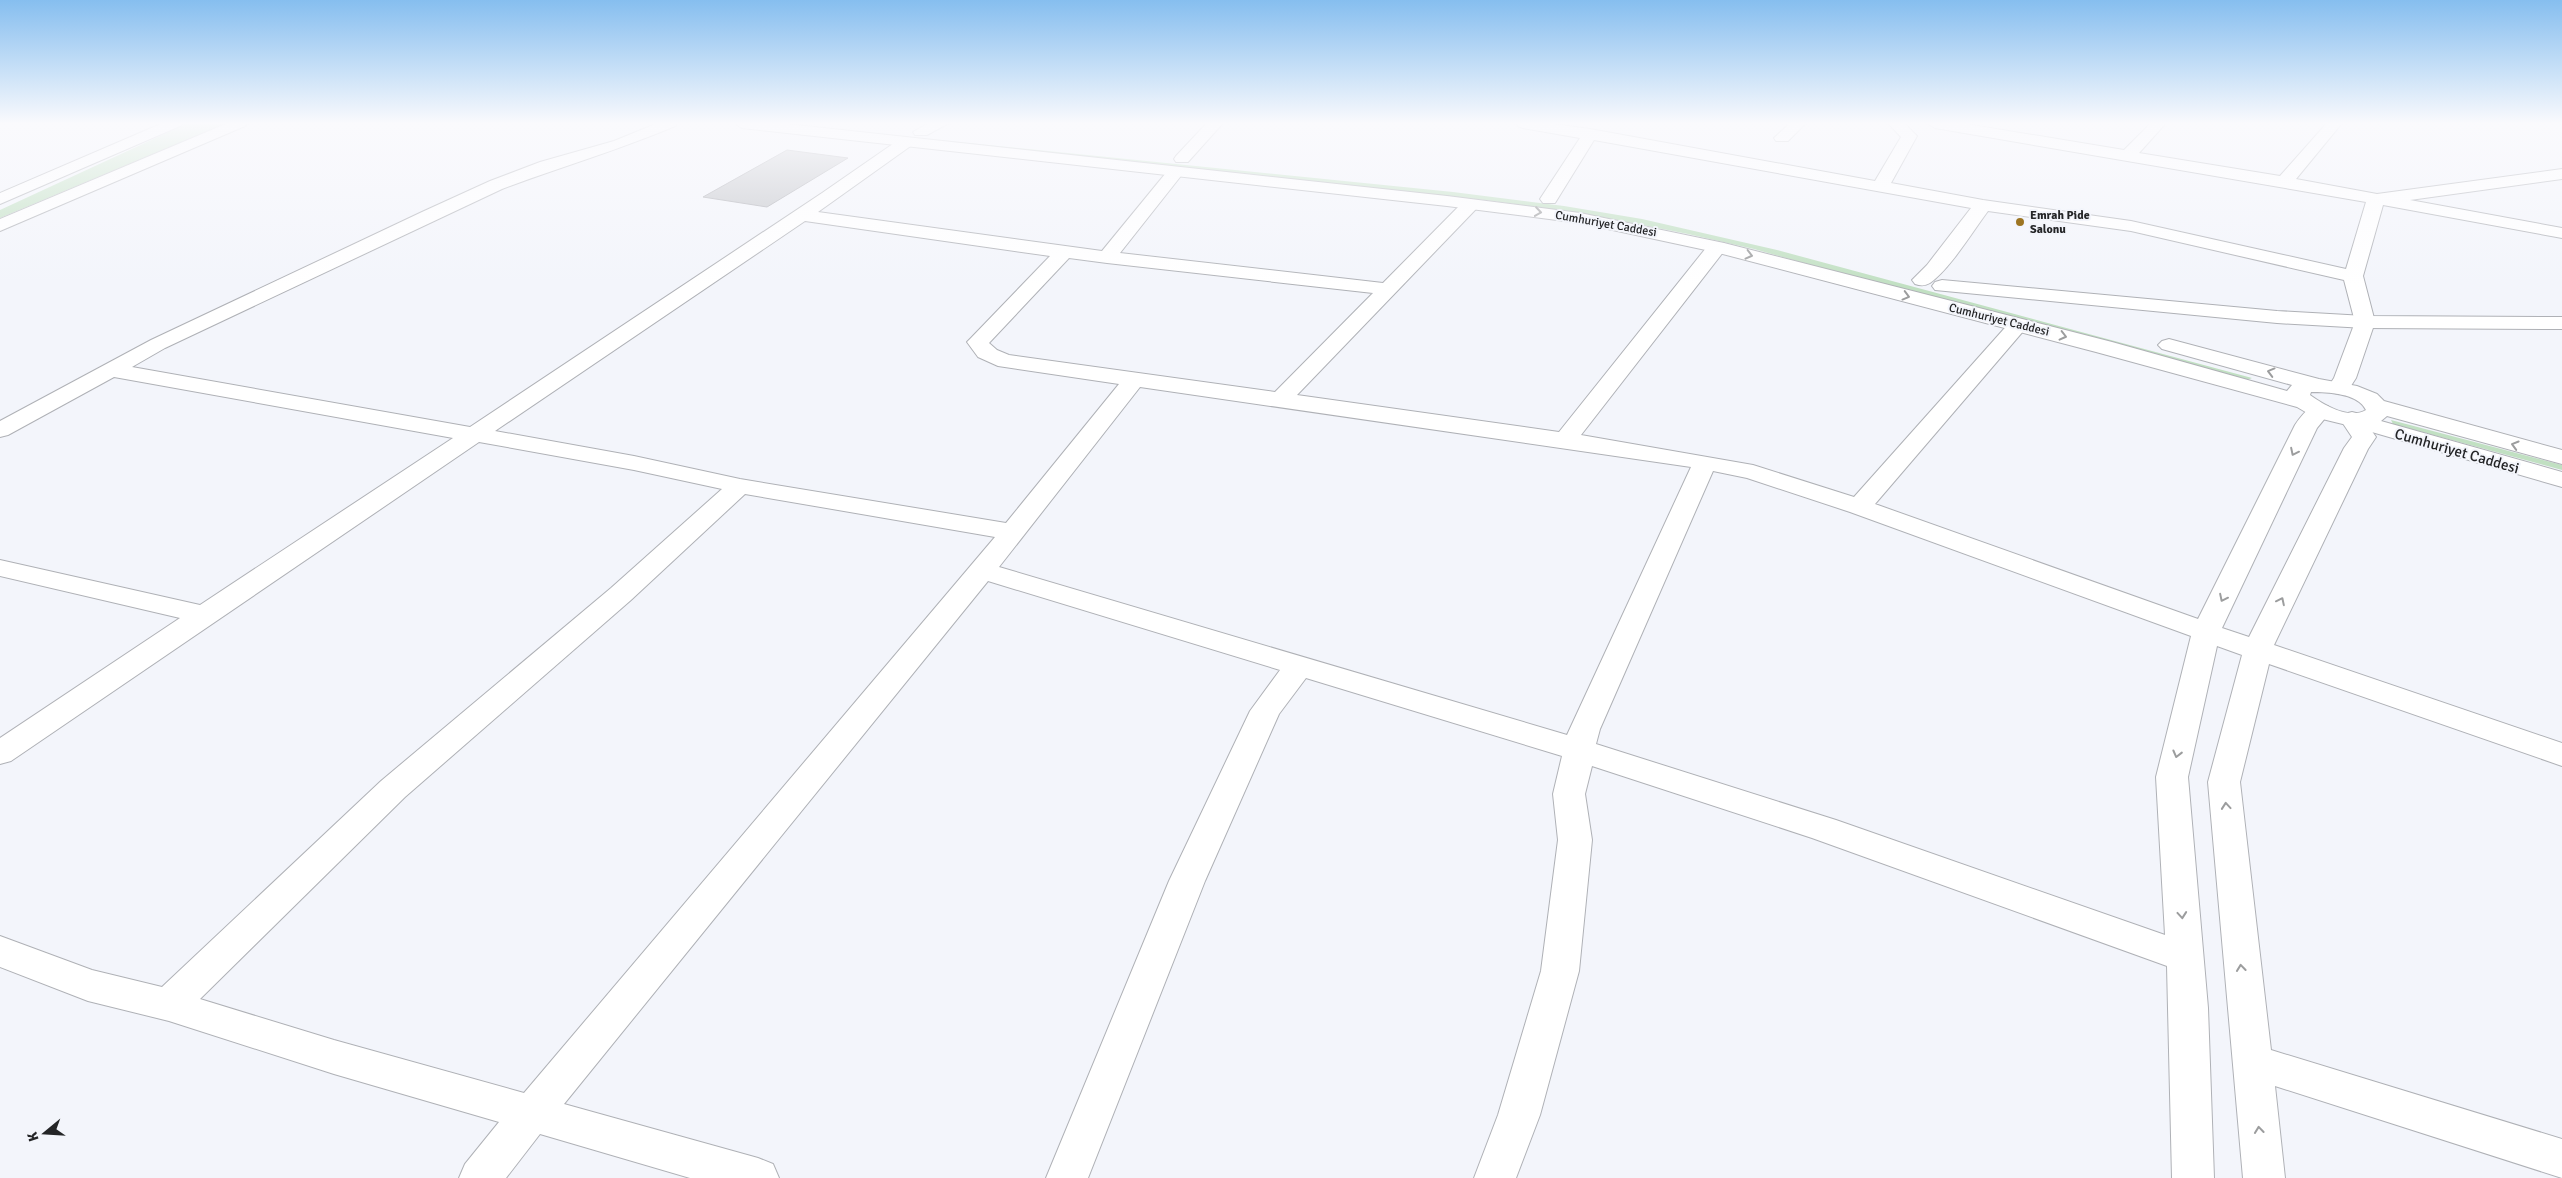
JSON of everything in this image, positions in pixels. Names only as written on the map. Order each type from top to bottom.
[{"type":"main road","points":[[0,199],[48,178]]},
{"type":"main road","points":[[0,226],[111,178]]},
{"type":"main road","points":[[0,430],[158,344],[514,178]]},
{"type":"main road","points":[[0,753],[855,178]]},
{"type":"main road","points":[[1107,257],[1170,178]]},
{"type":"main road","name":"Cumhuriyet Caddesi","points":[[1271,178],[1590,220],[1717,247],[2018,325],[2320,396],[2360,394],[2365,413],[2397,434],[2562,480]]},
{"type":"main road","name":"Cumhuriyet Caddesi","points":[[1313,178],[1549,199],[1664,219],[1834,259]]},
{"type":"main road","points":[[1549,199],[1562,178]]},
{"type":"main road","points":[[1837,178],[1983,205],[2130,226],[2353,276]]},
{"type":"main road","points":[[1880,187],[1885,178]]},
{"type":"main road","points":[[2262,178],[2562,233]]},
{"type":"main road","points":[[2285,182],[2288,178]]},
{"type":"main road","points":[[2376,199],[2532,178]]},
{"type":"main road","points":[[2194,1178],[2189,1008],[2172,777],[2206,632],[2320,396],[2345,378],[2365,322],[2353,276],[2376,199]]},
{"type":"main road","points":[[1281,399],[1471,204]]},
{"type":"main road","name":"Cumhuriyet Caddesi","points":[[1983,205],[1934,269],[1913,278],[2047,313]]},
{"type":"main road","points":[[802,215],[1064,252],[1388,289]]},
{"type":"main road","points":[[1565,440],[1717,247]]},
{"type":"main road","points":[[1064,252],[978,342],[980,349],[1006,361],[1565,440],[1705,462],[1754,472],[2206,632],[2562,755]]},
{"type":"main road","points":[[1942,286],[2221,313],[2365,322],[2562,323]]},
{"type":"main road","points":[[2532,322],[2562,329]]},
{"type":"main road","points":[[1859,508],[2018,325]]},
{"type":"main road","name":"Cumhuriyet Caddesi","points":[[2152,341],[2320,396],[2365,413],[2562,457]]},
{"type":"main road","points":[[112,370],[634,463],[740,486],[1013,532]]},
{"type":"main road","points":[[480,1178],[982,571],[1134,379]]},
{"type":"main road","points":[[2264,1178],[2224,782],[2258,649],[2356,448],[2364,437],[2365,413]]},
{"type":"main road","points":[[1495,1178],[1519,1115],[1560,971],[1575,840],[1569,794],[1584,729],[1705,462]]},
{"type":"main road","points":[[169,1005],[393,789],[621,594],[740,486]]},
{"type":"main road","points":[[0,568],[204,615]]},
{"type":"main road","points":[[982,571],[1579,750],[1824,829],[2186,957]]},
{"type":"main road","points":[[1067,1178],[1187,881],[1233,779],[1265,711],[1299,666]]},
{"type":"main road","points":[[0,951],[88,985],[169,1005],[334,1057],[758,1178]]},
{"type":"main road","points":[[2251,1061],[2562,1159]]},
{"type":"green space","points":[[69,178],[96,178],[0,218],[0,210]]},
{"type":"green space","points":[[1277,178],[1315,178],[1453,192],[1564,206],[1642,219],[1777,250],[2252,378],[2247,380],[1853,277],[1754,249],[1582,213],[1484,200]]},
{"type":"green space","points":[[2391,420],[2562,465],[2562,470],[2393,424]]},
{"type":"building","points":[[737,178],[815,178],[767,207],[703,197]]},
{"type":"place","name":"Emrah Pide Salonu","points":[[2020,222]]}]
